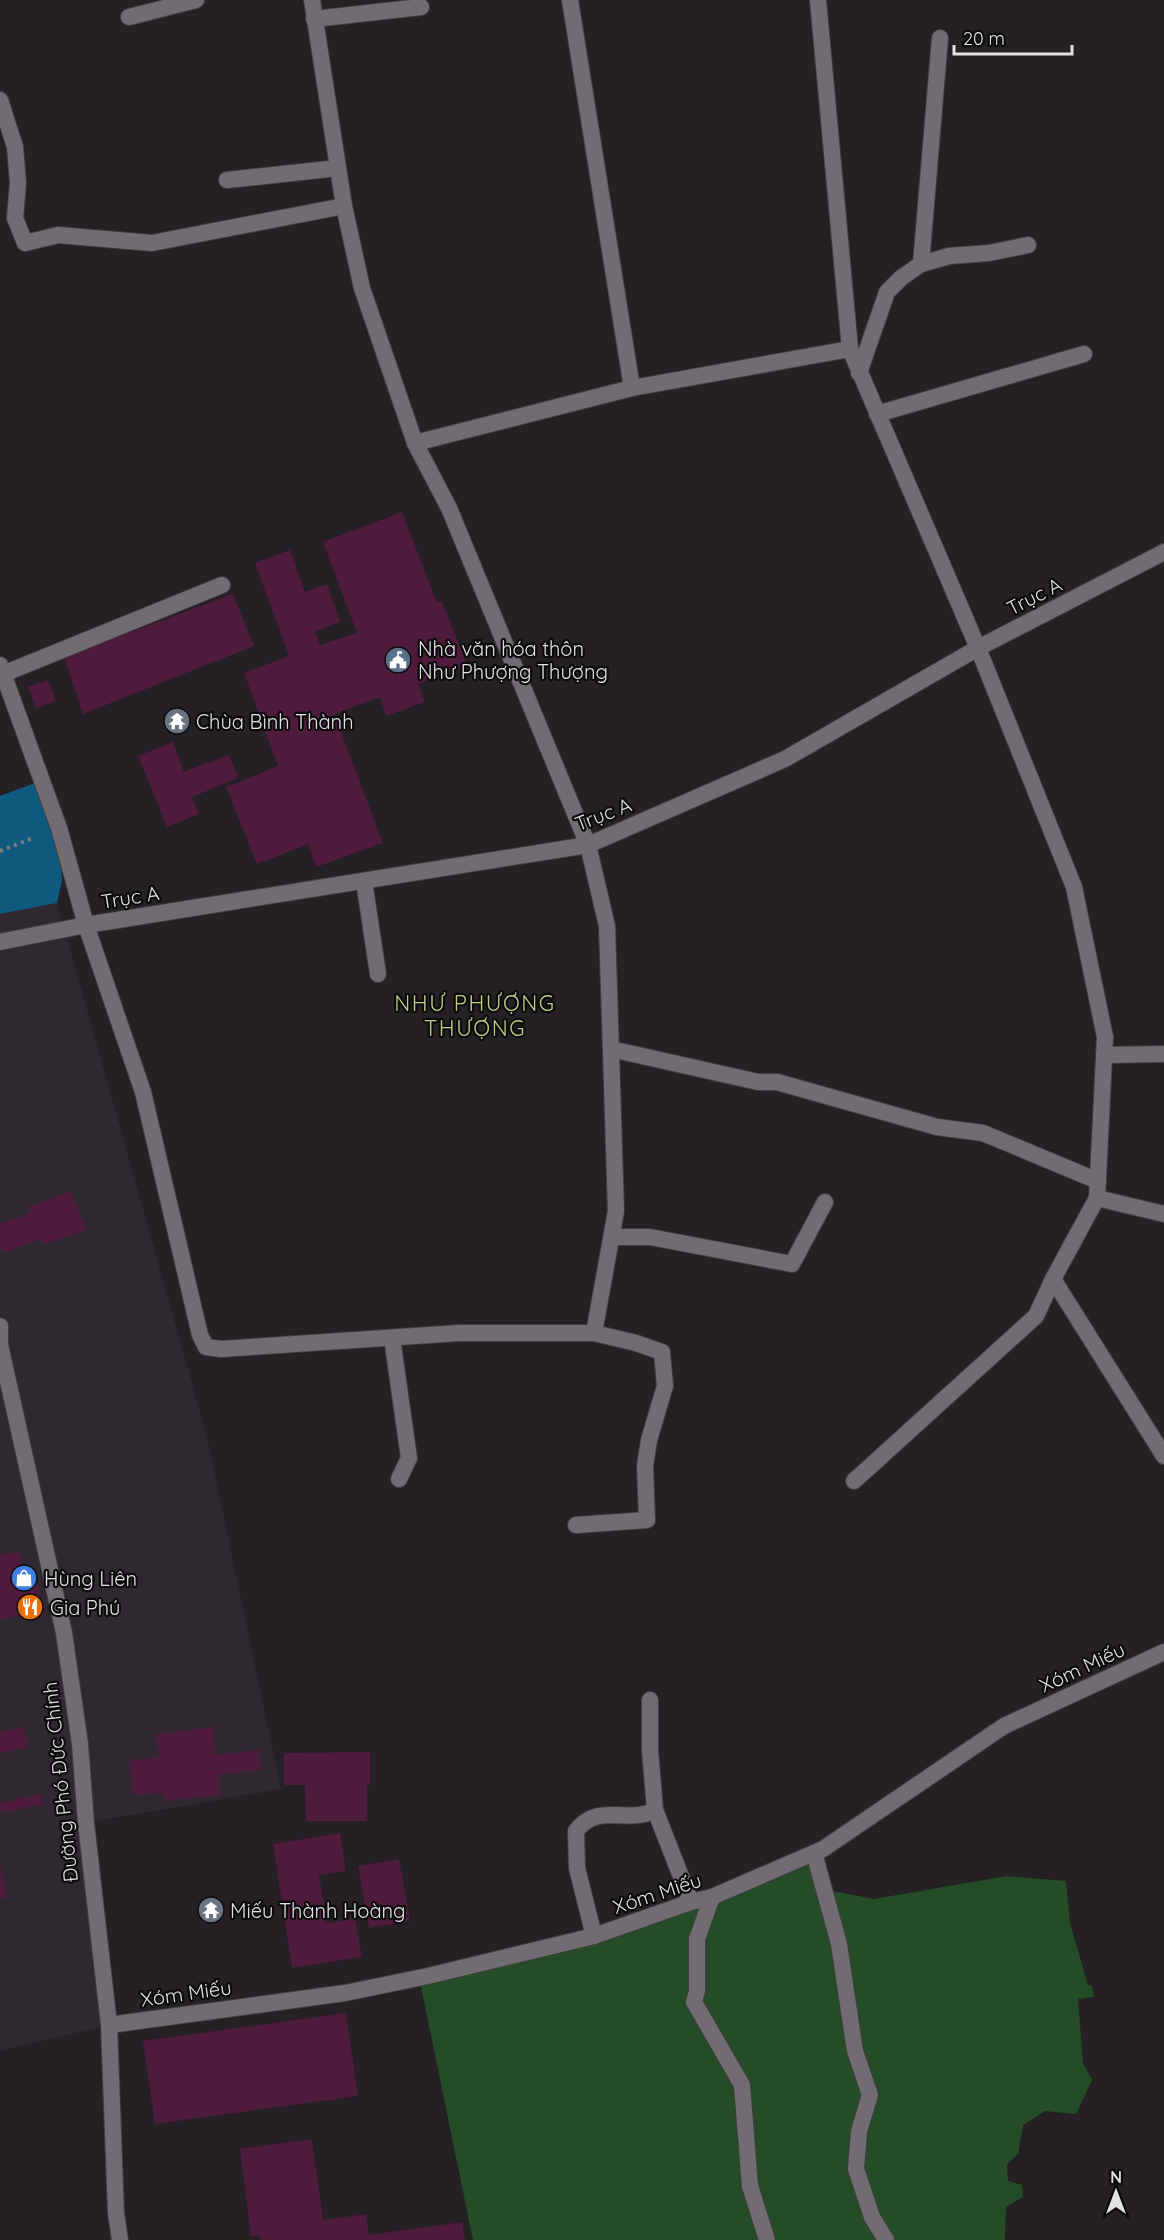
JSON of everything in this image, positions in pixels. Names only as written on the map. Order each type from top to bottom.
[{"type":"street","points":[[129,17],[196,0]]},
{"type":"street","points":[[312,0],[344,206],[362,288],[415,443],[450,508],[588,845],[607,926],[616,1211],[613,1238],[594,1334]]},
{"type":"street","points":[[570,0],[632,388]]},
{"type":"street","points":[[818,0],[850,349],[978,648],[1074,887],[1105,1037],[1097,1198],[1053,1279],[1036,1316],[854,1481]]},
{"type":"street","points":[[315,19],[421,8]]},
{"type":"street","points":[[921,264],[940,38]]},
{"type":"street","points":[[0,100],[15,147],[18,183],[15,218],[26,243],[58,235],[153,243],[344,206]]},
{"type":"street","points":[[227,180],[338,168]]},
{"type":"street","points":[[859,373],[887,292],[901,278],[921,264],[949,256],[989,253],[1028,245]]},
{"type":"street","points":[[415,443],[632,388],[850,349]]},
{"type":"street","points":[[877,414],[1084,354]]},
{"type":"street","name":"Trục A","points":[[0,942],[86,925],[588,845],[784,759],[978,648],[1164,552]]},
{"type":"street","points":[[222,585],[2,670],[59,828],[86,925],[143,1092],[200,1335],[206,1347],[221,1349],[459,1334],[594,1334],[636,1343],[662,1352],[665,1386],[649,1440],[645,1466],[647,1520],[576,1525]]},
{"type":"street","points":[[364,881],[378,974]]},
{"type":"street","points":[[611,1049],[758,1082],[777,1082],[937,1127],[983,1133],[1098,1181]]},
{"type":"street","points":[[1104,1054],[1164,1054]]},
{"type":"street","points":[[1097,1198],[1164,1214]]},
{"type":"street","points":[[613,1238],[650,1238],[792,1264],[825,1202]]},
{"type":"street","points":[[1053,1279],[1164,1456]]},
{"type":"street","name":"Đường Phó Đức Chính","points":[[0,1326],[0,1345],[63,1633],[80,1744],[87,1834],[109,2025],[116,2213],[120,2240]]},
{"type":"street","points":[[392,1338],[409,1458],[399,1479]]},
{"type":"street","name":"Xóm Miếu","points":[[109,2025],[345,1992],[428,1976],[594,1936],[691,1902],[712,1897],[823,1849],[1004,1726],[1164,1652]]},
{"type":"street","points":[[650,1700],[650,1749],[655,1810],[691,1902]]},
{"type":"street","points":[[594,1936],[577,1868],[576,1830],[589,1818],[603,1815],[648,1814],[655,1810]]},
{"type":"street","points":[[814,1853],[839,1944],[855,2051],[870,2095],[859,2131],[856,2169],[872,2217],[886,2240]]},
{"type":"street","points":[[712,1897],[697,1939],[697,1990],[694,2002],[742,2085],[750,2187],[767,2240]]},
{"type":"path","points":[[0,851],[42,835]]},
{"type":"shaded area","points":[[57,903],[207,1437],[281,1789],[86,1823],[109,2025],[0,2051],[0,914]]},
{"type":"green space","points":[[823,1849],[828,1890],[874,1899],[1007,1876],[1066,1881],[1070,1923],[1088,1985],[1092,1986],[1094,1997],[1078,1999],[1083,2063],[1092,2080],[1076,2114],[1045,2111],[1023,2125],[1018,2154],[1007,2164],[1008,2181],[1022,2185],[1023,2197],[1006,2207],[1005,2240],[473,2240],[419,1977],[594,1936]]},
{"type":"water","points":[[35,783],[60,855],[62,881],[57,903],[0,914],[0,796]]},
{"type":"building","points":[[402,512],[437,603],[442,601],[467,665],[418,684],[425,702],[386,716],[380,697],[334,714],[383,843],[316,867],[308,844],[257,864],[226,787],[278,766],[244,673],[289,656],[255,563],[290,550],[305,592],[327,584],[340,622],[315,631],[320,645],[357,633],[323,542]]},
{"type":"building","points":[[233,594],[254,646],[83,714],[64,657]]},
{"type":"building","points":[[48,680],[56,701],[36,708],[28,687]]},
{"type":"building","points":[[173,742],[184,772],[229,755],[238,778],[192,797],[199,814],[167,827],[138,756]]},
{"type":"building","points":[[71,1191],[86,1230],[43,1245],[41,1239],[3,1253],[0,1244],[0,1224],[30,1213],[29,1207]]},
{"type":"building","points":[[18,1551],[25,1578],[35,1576],[43,1610],[0,1620],[0,1555]]},
{"type":"building","points":[[24,1727],[28,1747],[0,1753],[0,1732]]},
{"type":"building","points":[[213,1727],[216,1755],[258,1750],[260,1770],[218,1775],[220,1795],[164,1801],[163,1793],[133,1795],[129,1761],[159,1757],[156,1734]]},
{"type":"building","points":[[370,1752],[367,1821],[306,1821],[305,1785],[284,1785],[284,1753]]},
{"type":"building","points":[[41,1794],[43,1804],[0,1813],[0,1803]]},
{"type":"building","points":[[340,1833],[346,1871],[319,1875],[327,1923],[355,1919],[362,1957],[292,1968],[273,1844]]},
{"type":"building","points":[[399,1859],[410,1921],[369,1928],[358,1866]]},
{"type":"building","points":[[0,1865],[7,1898],[0,1899]]},
{"type":"building","points":[[346,2013],[358,2096],[155,2124],[143,2041]]},
{"type":"building","points":[[312,2139],[323,2220],[366,2214],[369,2235],[462,2222],[465,2240],[260,2240],[260,2236],[251,2236],[240,2149]]},
{"type":"place","name":"Nhà văn hóa thôn Như Phượng Thượng","points":[[398,660]]},
{"type":"place","name":"Chùa Bình Thành","points":[[177,721]]},
{"type":"place","name":"Hùng Liên","points":[[24,1578]]},
{"type":"place","name":"Gia Phú","points":[[30,1607]]},
{"type":"place","name":"Miếu Thành Hoàng","points":[[211,1910]]},
{"type":"district","name":"NHƯ PHƯỢNG THƯỢNG","points":[[475,1016]]}]
